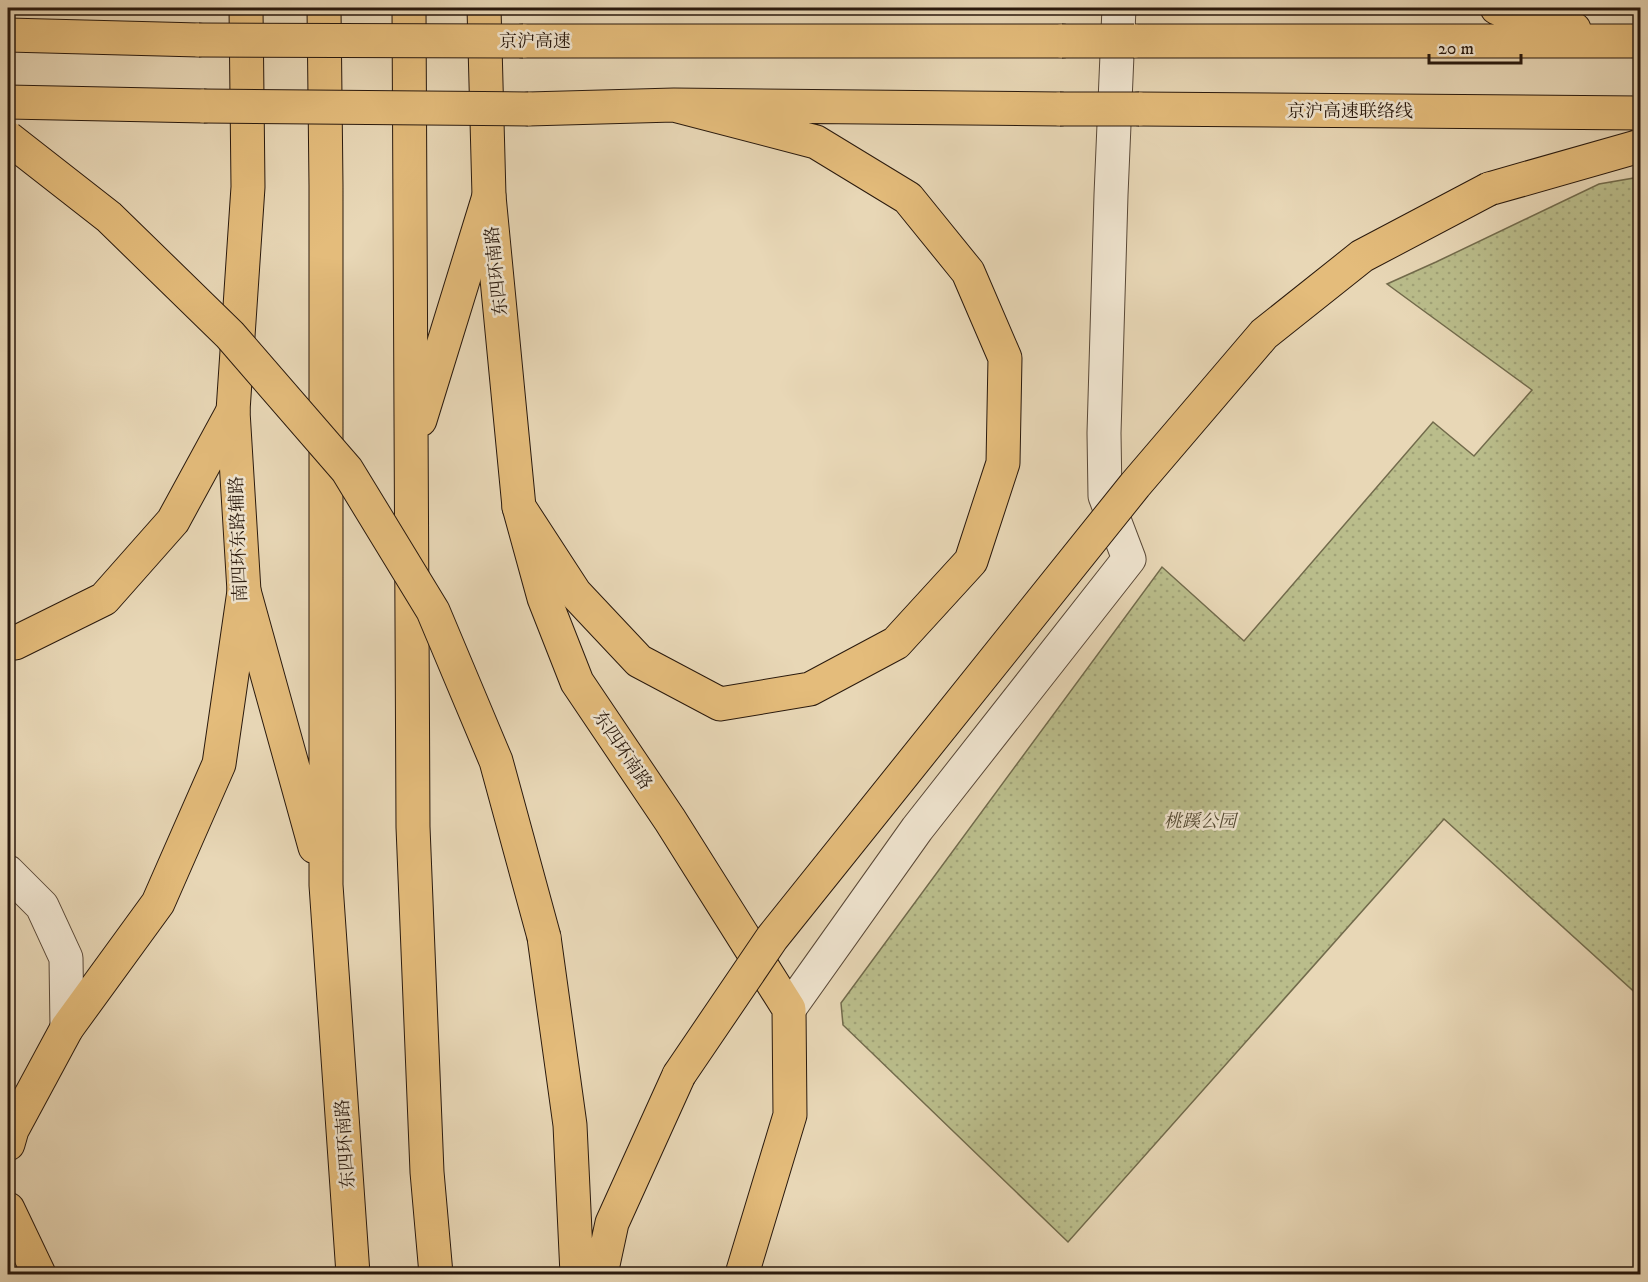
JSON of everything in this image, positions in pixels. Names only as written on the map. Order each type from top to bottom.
[{"type":"main road","name":"南四环东路辅路","points":[[8,1144],[12,1130],[67,1028],[158,903],[219,764],[244,591],[233,411],[248,188],[246,8]]},
{"type":"main road","name":"东四环南路","points":[[324,8],[326,885],[353,1275]]},
{"type":"main road","points":[[409,8],[413,827],[427,1172],[436,1275]]},
{"type":"main road","points":[[411,450],[489,196],[484,8]]},
{"type":"main road","points":[[1497,8],[1627,41]]},
{"type":"main road","name":"京沪高速","points":[[8,35],[199,40],[1627,41]]},
{"type":"main road","points":[[8,102],[528,109],[674,105],[816,142],[908,198],[968,272],[1005,358],[1003,463],[971,561],[896,643],[810,689],[720,704],[639,661],[575,593],[519,507]]},
{"type":"main road","points":[[8,117],[101,105]]},
{"type":"main road","name":"京沪高速联络线","points":[[674,105],[1641,113]]},
{"type":"main road","points":[[8,138],[109,217],[231,335],[347,470],[433,611],[492,750],[544,937],[570,1125],[577,1275]]},
{"type":"main road","points":[[601,1275],[612,1223],[679,1075],[772,938],[1135,485],[1264,334],[1362,256],[1489,189],[1641,146]]},
{"type":"main road","name":"东四环南路","points":[[489,196],[519,507],[544,598],[577,682],[670,820],[789,1009]]},
{"type":"main road","points":[[8,644],[15,643],[104,599],[173,521],[233,411]]},
{"type":"main road","points":[[244,591],[326,885]]},
{"type":"main road","points":[[742,1275],[790,1115],[789,1009]]},
{"type":"main road","points":[[8,1209],[39,1275]]},
{"type":"street","points":[[789,1009],[917,829],[1129,559],[1105,496],[1104,433],[1119,8]]},
{"type":"street","name":"南四环东路辅路","points":[[8,872],[42,906],[66,958],[67,1028]]},
{"type":"green space","name":"桃蹊公园","points":[[1640,177],[1640,997],[1444,819],[1068,1242],[843,1025],[841,1003],[1162,567],[1244,641],[1433,422],[1474,456],[1532,390],[1387,284],[1599,184]]}]
